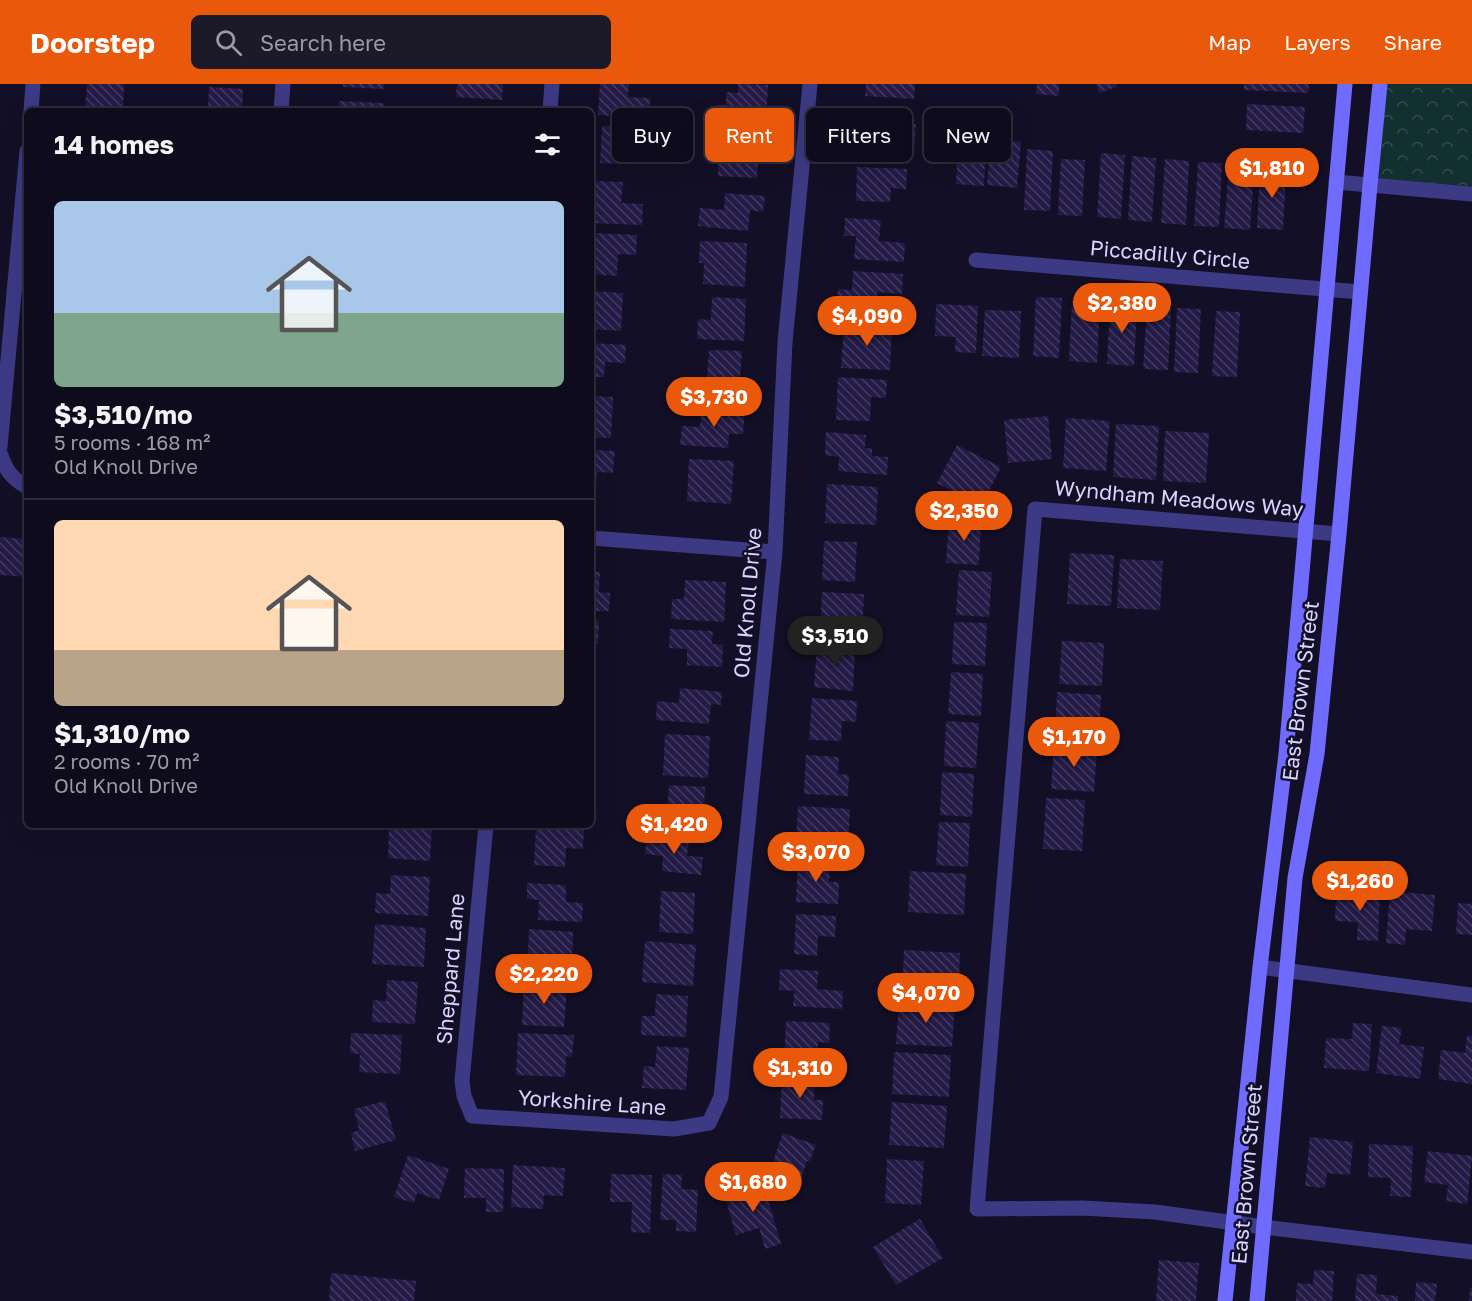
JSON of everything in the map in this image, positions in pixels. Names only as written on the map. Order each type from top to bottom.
[{"type":"main road","name":"East Brown Street","points":[[1225,1301],[1260,967],[1286,754],[1345,84]]},
{"type":"main road","name":"East Brown Street","points":[[1257,1301],[1295,878],[1317,754],[1380,84]]},
{"type":"street","points":[[31,108],[33,84]]},
{"type":"street","points":[[281,108],[283,84]]},
{"type":"street","points":[[550,108],[552,84]]},
{"type":"street","name":"Old Knoll Drive","points":[[709,1123],[721,1097],[775,552],[785,342],[810,84]]},
{"type":"street","points":[[1336,182],[1472,194]]},
{"type":"street","points":[[0,447],[24,184]]},
{"type":"street","name":"Piccadilly Circle","points":[[976,260],[1360,292]]},
{"type":"street","points":[[0,453],[5,467],[15,480],[24,485]]},
{"type":"street","name":"Wyndham Meadows Way","points":[[1339,534],[1035,508],[977,1209],[1082,1208],[1155,1212],[1472,1252]]},
{"type":"street","points":[[594,538],[775,552]]},
{"type":"street","name":"Sheppard Lane","points":[[472,1116],[464,1096],[462,1081],[486,828]]},
{"type":"street","points":[[1260,967],[1472,995]]},
{"type":"street","name":"Yorkshire Lane","points":[[472,1116],[674,1129],[709,1123]]},
{"type":"green space","points":[[1387,84],[1472,84],[1472,186],[1377,179]]},
{"type":"building","points":[[87,84],[124,84],[123,108],[85,108]]},
{"type":"building","points":[[343,84],[384,84],[383,89],[343,87]]},
{"type":"building","points":[[457,84],[503,84],[502,100],[456,97]]},
{"type":"building","points":[[600,84],[629,84],[628,97],[650,98],[650,108],[612,108],[612,116],[598,115]]},
{"type":"building","points":[[738,84],[768,85],[767,108],[717,108],[717,105],[726,105],[726,92],[738,93]]},
{"type":"building","points":[[866,84],[915,84],[914,99],[865,96]]},
{"type":"building","points":[[1037,84],[1059,84],[1059,96],[1036,94]]},
{"type":"building","points":[[1096,84],[1116,84],[1117,87],[1099,93]]},
{"type":"building","points":[[1244,84],[1309,84],[1308,93],[1244,90]]},
{"type":"building","points":[[209,87],[243,89],[242,108],[208,108]]},
{"type":"building","points":[[339,101],[384,103],[384,108],[338,108]]},
{"type":"building","points":[[1247,104],[1305,107],[1303,133],[1246,130]]},
{"type":"building","points":[[912,124],[916,124],[914,152],[912,152]]},
{"type":"building","points":[[602,126],[612,127],[612,162],[626,162],[626,164],[600,163]]},
{"type":"building","points":[[1011,141],[1021,142],[1017,188],[987,185],[989,162],[1011,162]]},
{"type":"building","points":[[1027,149],[1053,151],[1050,211],[1024,210]]},
{"type":"building","points":[[1101,153],[1125,155],[1121,219],[1097,217]]},
{"type":"building","points":[[1132,156],[1156,158],[1152,222],[1128,220]]},
{"type":"building","points":[[1061,159],[1085,160],[1082,216],[1058,215]]},
{"type":"building","points":[[1165,159],[1189,161],[1186,225],[1161,223]]},
{"type":"building","points":[[719,162],[758,162],[757,178],[718,176]]},
{"type":"building","points":[[957,162],[985,162],[984,186],[956,184]]},
{"type":"building","points":[[1198,162],[1222,163],[1219,227],[1194,226]]},
{"type":"building","points":[[857,167],[907,169],[906,189],[891,188],[890,202],[856,201]]},
{"type":"building","points":[[1229,168],[1254,170],[1250,230],[1224,228]]},
{"type":"building","points":[[1260,169],[1286,170],[1283,230],[1257,228]]},
{"type":"building","points":[[594,181],[623,182],[621,203],[643,204],[642,225],[594,223]]},
{"type":"building","points":[[725,193],[765,196],[763,212],[750,210],[748,231],[698,226],[700,208],[724,210]]},
{"type":"building","points":[[845,218],[881,220],[879,241],[905,243],[904,262],[854,259],[856,236],[844,236]]},
{"type":"building","points":[[594,233],[637,235],[636,255],[618,254],[617,276],[594,274]]},
{"type":"building","points":[[700,241],[747,243],[745,287],[703,284],[704,263],[699,263]]},
{"type":"building","points":[[853,271],[903,274],[902,294],[877,292],[876,311],[837,308],[838,289],[852,290]]},
{"type":"building","points":[[594,291],[623,293],[621,331],[594,329]]},
{"type":"building","points":[[712,297],[746,299],[744,341],[697,339],[698,319],[711,320]]},
{"type":"building","points":[[1036,297],[1062,298],[1059,358],[1033,356]]},
{"type":"building","points":[[1072,301],[1100,302],[1097,363],[1069,361]]},
{"type":"building","points":[[1110,303],[1137,305],[1134,366],[1107,364]]},
{"type":"building","points":[[936,304],[978,306],[976,353],[955,352],[956,337],[935,336]]},
{"type":"building","points":[[1147,306],[1171,308],[1168,370],[1143,369]]},
{"type":"building","points":[[1177,308],[1201,309],[1198,373],[1174,372]]},
{"type":"building","points":[[985,310],[1021,311],[1019,358],[982,356]]},
{"type":"building","points":[[1216,311],[1240,312],[1237,377],[1212,376]]},
{"type":"building","points":[[844,323],[892,326],[890,370],[841,368]]},
{"type":"building","points":[[594,343],[626,345],[625,363],[605,362],[604,377],[594,377]]},
{"type":"building","points":[[709,350],[742,351],[739,393],[706,391]]},
{"type":"building","points":[[838,377],[887,380],[886,398],[871,397],[870,421],[836,420]]},
{"type":"building","points":[[594,396],[613,397],[611,438],[594,437]]},
{"type":"building","points":[[702,407],[745,410],[743,434],[729,434],[728,448],[680,445],[682,426],[700,427]]},
{"type":"building","points":[[1048,416],[1052,459],[1008,463],[1004,420]]},
{"type":"building","points":[[1066,418],[1110,421],[1106,471],[1063,468]]},
{"type":"building","points":[[1116,424],[1159,426],[1156,480],[1113,477]]},
{"type":"building","points":[[1165,431],[1209,433],[1206,483],[1163,481]]},
{"type":"building","points":[[826,432],[866,435],[865,448],[872,449],[872,456],[888,457],[887,475],[838,471],[839,457],[825,455]]},
{"type":"building","points":[[957,445],[1001,467],[981,506],[937,483]]},
{"type":"building","points":[[594,450],[615,451],[613,473],[597,472],[596,487],[594,487]]},
{"type":"building","points":[[689,459],[734,461],[731,504],[687,501]]},
{"type":"building","points":[[827,484],[878,487],[876,525],[825,523]]},
{"type":"building","points":[[949,518],[981,520],[979,565],[946,563]]},
{"type":"building","points":[[0,537],[24,539],[24,577],[0,575]]},
{"type":"building","points":[[824,541],[857,542],[855,582],[822,580]]},
{"type":"building","points":[[1070,553],[1114,555],[1111,606],[1067,604]]},
{"type":"building","points":[[1120,559],[1163,561],[1160,610],[1117,608]]},
{"type":"building","points":[[959,570],[992,572],[989,617],[956,615]]},
{"type":"building","points":[[594,571],[600,572],[599,592],[610,593],[609,611],[594,611]]},
{"type":"building","points":[[685,580],[726,582],[724,622],[671,619],[672,599],[684,599]]},
{"type":"building","points":[[822,592],[864,594],[862,635],[820,633]]},
{"type":"building","points":[[594,620],[599,621],[598,644],[594,644]]},
{"type":"building","points":[[954,622],[987,623],[985,666],[952,664]]},
{"type":"building","points":[[670,629],[713,631],[712,644],[723,645],[722,667],[687,665],[687,649],[669,648]]},
{"type":"building","points":[[1062,641],[1104,643],[1102,686],[1059,684]]},
{"type":"building","points":[[817,644],[855,647],[853,691],[814,687]]},
{"type":"building","points":[[951,672],[983,674],[981,716],[948,714]]},
{"type":"building","points":[[680,688],[722,692],[721,705],[711,704],[709,724],[656,720],[657,701],[679,703]]},
{"type":"building","points":[[1057,692],[1101,695],[1099,737],[1055,734]]},
{"type":"building","points":[[812,698],[857,701],[856,722],[842,721],[841,741],[809,740]]},
{"type":"building","points":[[946,721],[979,723],[976,768],[944,766]]},
{"type":"building","points":[[665,734],[710,736],[708,778],[663,775]]},
{"type":"building","points":[[1054,745],[1097,748],[1094,792],[1051,789]]},
{"type":"building","points":[[806,755],[839,757],[838,774],[849,775],[848,796],[804,794]]},
{"type":"building","points":[[942,772],[974,774],[972,817],[940,815]]},
{"type":"building","points":[[669,785],[705,787],[703,829],[666,827]]},
{"type":"building","points":[[1046,798],[1085,800],[1082,851],[1043,849]]},
{"type":"building","points":[[798,806],[850,809],[848,847],[796,844]]},
{"type":"building","points":[[939,822],[970,823],[968,867],[936,865]]},
{"type":"building","points":[[389,828],[432,828],[430,861],[388,858]]},
{"type":"building","points":[[536,828],[584,829],[583,849],[566,848],[565,867],[534,865]]},
{"type":"building","points":[[647,835],[689,839],[687,856],[703,857],[701,875],[662,871],[663,856],[645,854]]},
{"type":"building","points":[[798,860],[830,862],[829,882],[839,882],[838,904],[796,902]]},
{"type":"building","points":[[910,871],[966,874],[964,915],[908,912]]},
{"type":"building","points":[[391,875],[430,877],[428,916],[375,913],[376,893],[390,894]]},
{"type":"building","points":[[527,883],[566,885],[566,902],[583,903],[582,922],[538,920],[539,900],[527,899]]},
{"type":"building","points":[[1336,889],[1380,892],[1378,941],[1357,940],[1358,922],[1335,921]]},
{"type":"building","points":[[661,891],[695,893],[693,934],[659,932]]},
{"type":"building","points":[[1390,891],[1435,895],[1432,931],[1406,929],[1405,945],[1386,943]]},
{"type":"building","points":[[1458,903],[1472,904],[1472,935],[1456,934]]},
{"type":"building","points":[[796,914],[836,916],[835,937],[818,936],[817,956],[794,954]]},
{"type":"building","points":[[375,924],[426,928],[424,967],[372,964]]},
{"type":"building","points":[[529,929],[573,932],[572,956],[561,955],[560,974],[527,972]]},
{"type":"building","points":[[645,941],[696,945],[693,986],[642,982]]},
{"type":"building","points":[[904,950],[960,953],[958,997],[902,994]]},
{"type":"building","points":[[780,969],[818,971],[817,989],[843,991],[842,1009],[793,1006],[794,991],[779,990]]},
{"type":"building","points":[[387,980],[418,982],[415,1024],[372,1022],[373,1000],[386,1001]]},
{"type":"building","points":[[524,982],[567,985],[564,1027],[522,1025]]},
{"type":"building","points":[[656,994],[688,996],[686,1037],[641,1035],[642,1016],[655,1016]]},
{"type":"building","points":[[899,1001],[955,1004],[952,1047],[896,1044]]},
{"type":"building","points":[[786,1021],[830,1023],[829,1043],[818,1042],[817,1063],[784,1061]]},
{"type":"building","points":[[1353,1023],[1372,1024],[1369,1071],[1324,1068],[1326,1038],[1352,1039]]},
{"type":"building","points":[[1382,1026],[1402,1028],[1399,1044],[1424,1047],[1420,1079],[1376,1073]]},
{"type":"building","points":[[351,1033],[402,1035],[400,1074],[359,1072],[360,1054],[350,1053]]},
{"type":"building","points":[[518,1033],[574,1035],[572,1057],[566,1056],[565,1077],[516,1075]]},
{"type":"building","points":[[1467,1035],[1472,1036],[1472,1084],[1438,1079],[1441,1050],[1465,1053]]},
{"type":"building","points":[[657,1046],[689,1048],[686,1090],[642,1088],[644,1066],[655,1067]]},
{"type":"building","points":[[894,1052],[951,1055],[949,1097],[892,1094]]},
{"type":"building","points":[[782,1076],[815,1078],[814,1100],[823,1100],[822,1120],[780,1118]]},
{"type":"building","points":[[385,1101],[396,1140],[355,1151],[351,1133],[359,1130],[354,1109]]},
{"type":"building","points":[[892,1102],[947,1106],[944,1148],[889,1145]]},
{"type":"building","points":[[783,1133],[816,1145],[810,1161],[807,1161],[799,1184],[769,1173]]},
{"type":"building","points":[[1310,1137],[1353,1142],[1350,1175],[1327,1173],[1325,1188],[1305,1186]]},
{"type":"building","points":[[1369,1144],[1413,1146],[1411,1197],[1390,1196],[1391,1178],[1368,1177]]},
{"type":"building","points":[[1428,1151],[1472,1156],[1467,1204],[1446,1201],[1448,1185],[1424,1182]]},
{"type":"building","points":[[408,1155],[449,1169],[439,1200],[417,1193],[414,1203],[394,1197]]},
{"type":"building","points":[[887,1159],[924,1161],[921,1205],[885,1203]]},
{"type":"building","points":[[513,1165],[565,1168],[563,1196],[544,1195],[543,1209],[511,1207]]},
{"type":"building","points":[[465,1168],[504,1169],[503,1212],[486,1212],[486,1198],[464,1198]]},
{"type":"building","points":[[611,1174],[652,1175],[650,1233],[631,1232],[632,1202],[610,1202]]},
{"type":"building","points":[[663,1174],[682,1175],[681,1189],[698,1190],[696,1232],[676,1231],[676,1220],[660,1220]]},
{"type":"building","points":[[763,1182],[781,1244],[765,1249],[759,1228],[736,1235],[724,1194]]},
{"type":"building","points":[[920,1219],[943,1258],[896,1285],[873,1247]]},
{"type":"building","points":[[1159,1260],[1199,1263],[1196,1301],[1156,1301]]},
{"type":"building","points":[[1314,1270],[1334,1271],[1332,1301],[1296,1301],[1297,1283],[1313,1284]]},
{"type":"building","points":[[331,1273],[416,1281],[414,1301],[329,1301]]},
{"type":"building","points":[[1357,1274],[1377,1275],[1376,1294],[1398,1296],[1398,1301],[1355,1301]]},
{"type":"building","points":[[1416,1282],[1437,1284],[1435,1301],[1415,1301]]},
{"type":"building","points":[[1470,1288],[1472,1288],[1472,1301],[1469,1301]]}]
